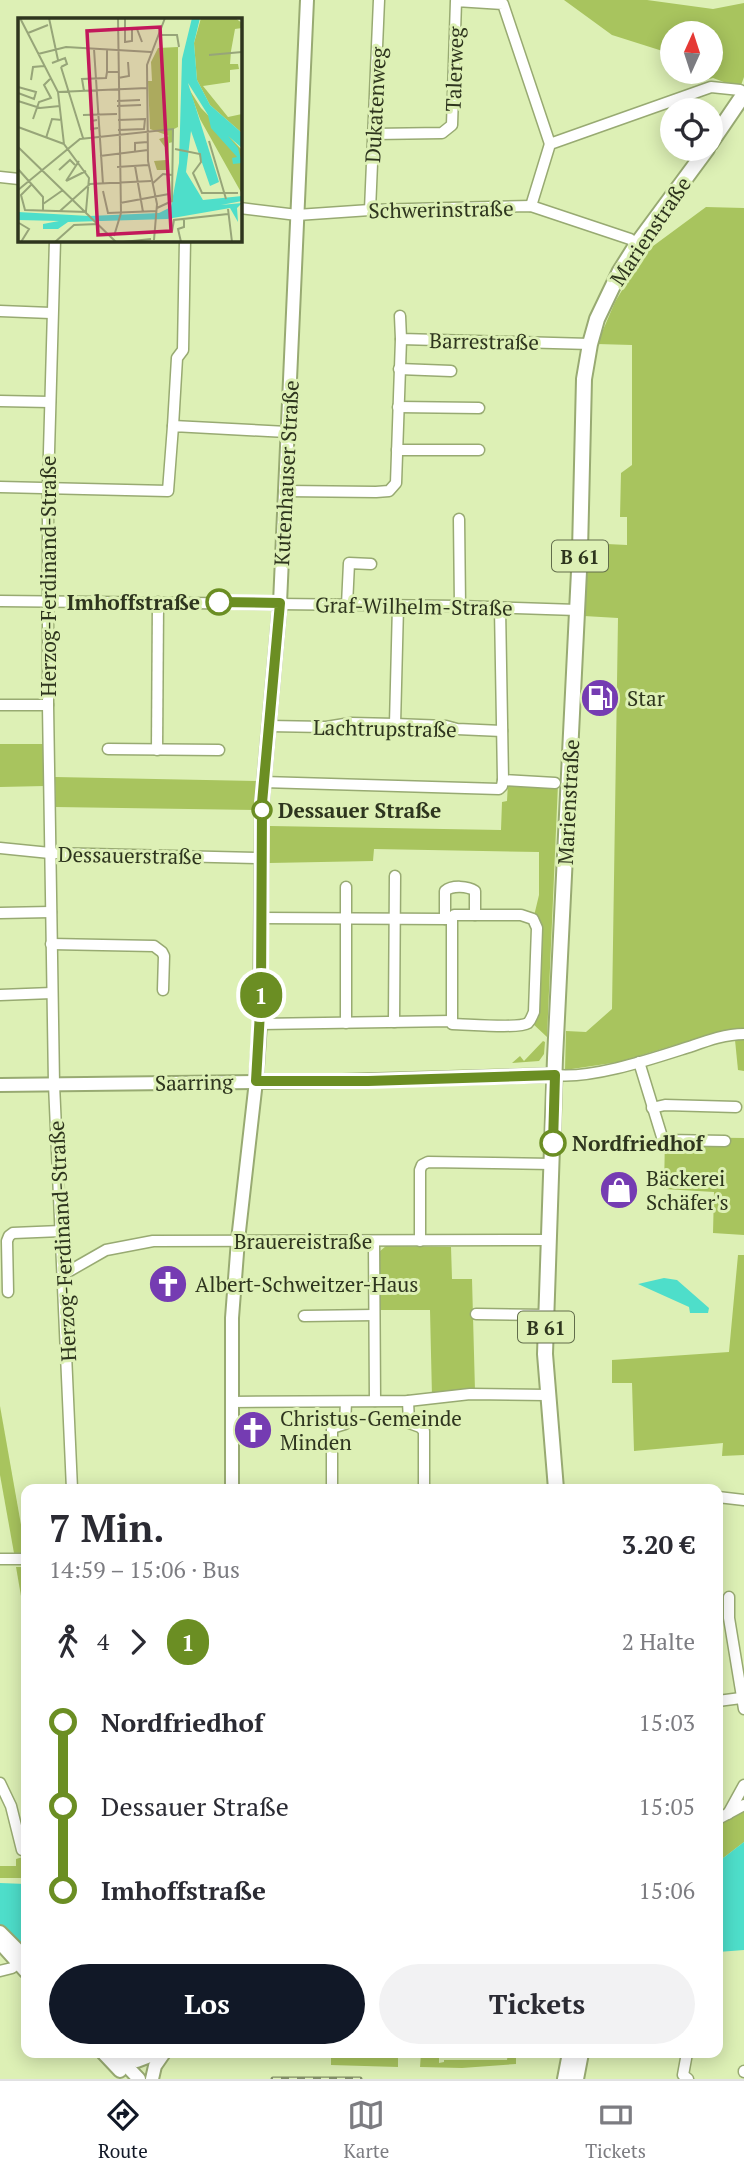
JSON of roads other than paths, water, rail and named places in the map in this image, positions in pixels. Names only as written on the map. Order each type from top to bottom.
[{"type":"main road","points":[[723,128],[744,93]]},
{"type":"main road","name":"Marienstraße","points":[[556,1484],[547,1395],[546,1315],[577,610],[584,379],[590,344],[606,299],[637,244],[698,161]]},
{"type":"main road","points":[[565,2079],[576,2058]]},
{"type":"main road","points":[[576,2079],[577,2058]]},
{"type":"street","name":"Kutenhauser Straße","points":[[232,1484],[232,1318],[260,1024],[263,782],[280,603],[307,0]]},
{"type":"street","name":"Dukatenweg","points":[[370,210],[379,0]]},
{"type":"street","name":"Talerweg","points":[[374,134],[442,133],[452,125],[456,1],[503,4],[550,144]]},
{"type":"street","points":[[531,206],[550,144],[711,87],[740,90],[744,93]]},
{"type":"street","points":[[0,177],[18,179]]},
{"type":"street","name":"Schwerinstraße","points":[[242,208],[297,215],[370,210],[531,206],[630,239],[637,244]]},
{"type":"street","name":"Herzog-Ferdinand-Straße","points":[[55,242],[51,313],[47,600],[51,944],[54,1084],[72,1484]]},
{"type":"street","points":[[0,487],[169,491],[177,358],[183,350],[186,242]]},
{"type":"street","points":[[0,312],[51,313]]},
{"type":"street","name":"Barrestraße","points":[[400,316],[401,339],[590,344]]},
{"type":"street","points":[[285,491],[389,491],[396,483],[401,339]]},
{"type":"street","points":[[399,369],[451,370]]},
{"type":"street","points":[[0,401],[50,402]]},
{"type":"street","points":[[398,407],[479,408]]},
{"type":"street","points":[[173,426],[287,432]]},
{"type":"street","points":[[397,450],[479,450]]},
{"type":"street","points":[[459,519],[460,606]]},
{"type":"street","points":[[347,605],[349,563],[372,564]]},
{"type":"street","name":"Graf-Wilhelm-Straße","points":[[0,601],[280,603],[577,610]]},
{"type":"street","points":[[157,750],[158,602]]},
{"type":"street","points":[[395,724],[398,606]]},
{"type":"street","points":[[263,782],[499,789],[503,780],[500,608]]},
{"type":"street","points":[[0,705],[48,705]]},
{"type":"street","name":"Lachtrupstraße","points":[[268,726],[326,727],[351,723],[502,731]]},
{"type":"street","points":[[108,750],[219,750]]},
{"type":"street","points":[[503,780],[555,783]]},
{"type":"street","name":"Dessauerstraße","points":[[0,848],[50,853],[261,858]]},
{"type":"street","points":[[394,1022],[395,876]]},
{"type":"street","points":[[345,1023],[346,887]]},
{"type":"street","points":[[261,918],[448,919],[454,915],[475,915],[522,915],[531,918],[536,923],[534,1012],[529,1022],[515,1026],[452,1024],[448,919],[445,891],[452,887],[475,891],[475,915]]},
{"type":"street","points":[[0,913],[51,912]]},
{"type":"street","points":[[51,944],[154,946],[164,956],[163,990]]},
{"type":"street","points":[[0,995],[52,993]]},
{"type":"street","points":[[260,1024],[452,1021]]},
{"type":"street","points":[[555,1075],[589,1072],[639,1062],[720,1037],[744,1034]]},
{"type":"street","points":[[639,1062],[662,1138],[713,1147],[725,1141]]},
{"type":"street","name":"Saarring","points":[[0,1085],[355,1081],[555,1075]]},
{"type":"street","points":[[652,1108],[665,1105],[736,1107]]},
{"type":"street","points":[[420,1241],[422,1165],[428,1162],[552,1164]]},
{"type":"street","points":[[8,1292],[9,1236],[13,1233],[61,1231]]},
{"type":"street","name":"Brauereistraße","points":[[64,1273],[106,1250],[153,1241],[549,1240]]},
{"type":"street","points":[[374,1241],[375,1401]]},
{"type":"street","points":[[476,1314],[546,1315]]},
{"type":"street","points":[[304,1316],[374,1315]]},
{"type":"street","points":[[231,1402],[408,1401],[471,1394],[547,1395]]},
{"type":"street","points":[[408,1401],[409,1423],[420,1427],[424,1432],[424,1484]]},
{"type":"street","points":[[331,1484],[332,1428],[345,1424],[346,1402]]},
{"type":"street","points":[[723,1498],[744,1500]]},
{"type":"street","points":[[0,1559],[21,1559]]},
{"type":"street","points":[[723,1701],[743,1703],[729,1618],[729,1597]]},
{"type":"street","points":[[0,1783],[11,1806],[21,1846]]},
{"type":"street","points":[[723,1817],[744,1785]]},
{"type":"street","points":[[723,1817],[744,1805]]},
{"type":"street","points":[[0,1932],[17,1956],[12,1968],[0,1971]]},
{"type":"street","points":[[108,2058],[127,2079]]},
{"type":"street","points":[[119,2058],[139,2079]]},
{"type":"street","points":[[127,2058],[136,2061],[144,2058]]},
{"type":"street","points":[[152,2079],[155,2066],[161,2058]]},
{"type":"street","points":[[578,2058],[583,2079]]},
{"type":"street","points":[[686,2058],[683,2075],[688,2079]]},
{"type":"water","points":[[664,1278],[677,1280],[709,1308],[708,1313],[690,1313],[689,1307],[638,1284]]},
{"type":"water","points":[[744,1842],[744,1950],[723,1952],[723,1858]]},
{"type":"water","points":[[0,1883],[21,1884],[21,1943],[0,1943]]},
{"type":"railway","points":[[273,2079],[360,2079]]},
{"type":"place","name":"Imhoffstraße","points":[[219,602]]},
{"type":"place","name":"Star","points":[[600,698]]},
{"type":"place","name":"Dessauer Straße","points":[[262,810]]},
{"type":"place","name":"Nordfriedhof","points":[[553,1143]]},
{"type":"place","name":"Bäckerei Schäfer's","points":[[619,1190]]},
{"type":"place","name":"Albert-Schweitzer-Haus","points":[[168,1284]]},
{"type":"place","name":"Christus-Gemeinde Minden","points":[[253,1430]]}]
